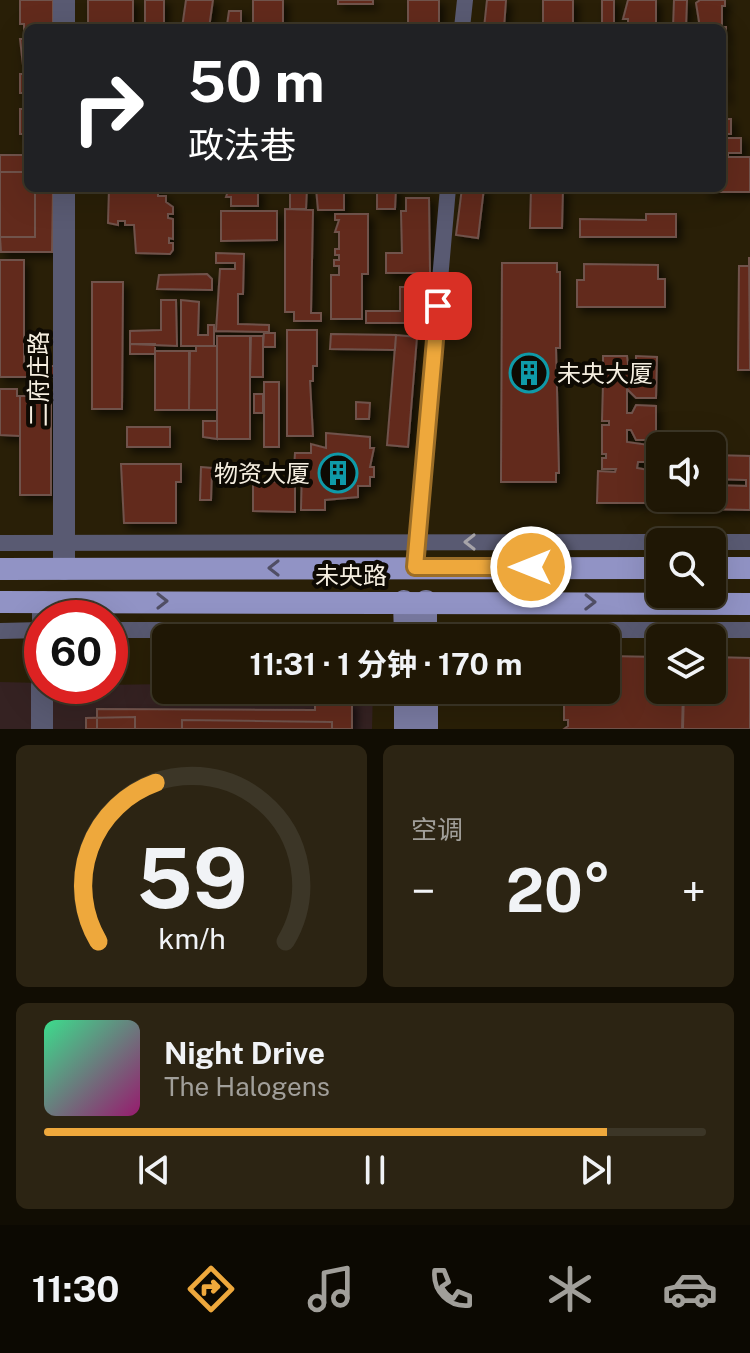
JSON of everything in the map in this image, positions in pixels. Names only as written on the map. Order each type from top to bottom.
[{"type":"main road","name":"未央路","points":[[0,569],[646,568]]},
{"type":"main road","points":[[726,568],[750,568]]},
{"type":"main road","name":"未央路","points":[[128,608],[415,601],[750,604]]},
{"type":"main road","points":[[415,601],[416,624]]},
{"type":"main road","name":"未央路","points":[[0,602],[24,606]]},
{"type":"main road","points":[[405,704],[405,729]]},
{"type":"main road","points":[[427,704],[427,729]]},
{"type":"street","points":[[64,0],[64,24]]},
{"type":"street","points":[[462,24],[465,0]]},
{"type":"street","name":"二府庄路","points":[[64,192],[64,569]]},
{"type":"street","points":[[415,567],[448,192]]},
{"type":"street","points":[[0,543],[646,542]]},
{"type":"street","points":[[726,542],[750,542]]},
{"type":"street","points":[[0,631],[24,630]]},
{"type":"street","points":[[128,630],[152,631]]},
{"type":"street","points":[[620,632],[750,630]]},
{"type":"street","points":[[42,704],[42,729]]},
{"type":"shaded area","points":[[0,682],[24,683],[24,704],[128,704],[128,685],[152,684],[152,704],[373,704],[372,729],[0,729]]},
{"type":"building","points":[[20,0],[53,0],[53,24],[20,24]]},
{"type":"building","points":[[88,0],[133,0],[133,24],[88,24]]},
{"type":"building","points":[[145,0],[164,0],[164,24],[145,24]]},
{"type":"building","points":[[186,0],[213,0],[210,24],[183,24]]},
{"type":"building","points":[[253,0],[283,0],[283,24],[253,24]]},
{"type":"building","points":[[338,0],[373,0],[373,4],[338,4]]},
{"type":"building","points":[[408,0],[439,0],[439,24],[408,24]]},
{"type":"building","points":[[487,0],[506,0],[504,24],[484,24]]},
{"type":"building","points":[[543,0],[573,0],[573,24],[543,24]]},
{"type":"building","points":[[602,0],[614,0],[614,24],[602,24]]},
{"type":"building","points":[[628,0],[656,0],[656,24],[628,24],[628,19],[623,19]]},
{"type":"building","points":[[674,0],[687,0],[686,24],[673,24]]},
{"type":"building","points":[[700,0],[725,0],[722,24],[699,24],[696,3]]},
{"type":"building","points":[[229,11],[241,11],[241,24],[227,24]]},
{"type":"building","points":[[20,39],[24,39],[24,74]]},
{"type":"building","points":[[20,74],[24,74],[24,93],[20,93]]},
{"type":"building","points":[[20,109],[24,109],[24,134],[20,134]]},
{"type":"building","points":[[726,119],[731,119],[731,134],[726,134]]},
{"type":"building","points":[[726,138],[741,138],[741,153],[728,153],[728,157],[750,157],[750,192],[726,192]]},
{"type":"building","points":[[0,155],[24,155],[24,172],[0,172]]},
{"type":"building","points":[[0,172],[24,172],[24,192],[35,192],[35,237],[0,237]]},
{"type":"building","points":[[35,192],[53,192],[52,252],[1,252],[0,237],[35,237]]},
{"type":"building","points":[[109,192],[158,192],[158,196],[166,196],[166,202],[173,207],[173,214],[168,214],[168,218],[173,219],[173,239],[169,238],[169,243],[173,243],[173,250],[170,254],[136,253],[134,225],[125,225],[125,221],[118,221],[118,225],[108,223]]},
{"type":"building","points":[[228,192],[258,192],[258,206],[231,206],[231,197],[226,197]]},
{"type":"building","points":[[290,192],[307,192],[306,209],[290,209]]},
{"type":"building","points":[[316,192],[344,192],[344,210],[318,210]]},
{"type":"building","points":[[377,192],[396,192],[395,209],[377,209]]},
{"type":"building","points":[[461,192],[484,192],[478,238],[456,235]]},
{"type":"building","points":[[531,192],[563,192],[562,228],[530,228]]},
{"type":"building","points":[[406,198],[429,198],[430,273],[386,273],[386,253],[402,253],[401,211],[406,211]]},
{"type":"building","points":[[285,209],[313,210],[311,313],[321,313],[321,321],[294,321],[294,312],[285,312]]},
{"type":"building","points":[[221,211],[277,211],[277,240],[221,241]]},
{"type":"building","points":[[335,214],[368,214],[368,274],[362,274],[362,319],[331,319],[331,275],[339,275],[339,266],[334,266],[334,260],[339,260],[339,255],[335,255],[335,249],[339,249],[339,232],[335,232],[339,220],[335,220]]},
{"type":"building","points":[[646,214],[676,214],[676,237],[580,237],[580,219],[646,220]]},
{"type":"building","points":[[216,253],[244,254],[243,294],[238,294],[238,324],[269,325],[269,332],[216,331],[220,269],[235,269],[235,263],[216,263]]},
{"type":"building","points":[[749,257],[750,370],[738,370],[739,266],[749,266]]},
{"type":"building","points":[[0,260],[24,260],[24,366],[54,366],[54,377],[0,377]]},
{"type":"building","name":"未央大厦","points":[[502,263],[557,263],[557,272],[560,272],[560,348],[556,348],[559,473],[556,473],[556,482],[501,482]]},
{"type":"building","points":[[584,264],[658,265],[658,279],[665,279],[665,307],[577,307],[577,280],[584,280]]},
{"type":"building","points":[[207,274],[212,279],[212,290],[157,289],[159,275]]},
{"type":"building","points":[[92,282],[123,282],[122,409],[92,409]]},
{"type":"building","points":[[400,287],[422,287],[422,323],[366,323],[366,311],[400,311]]},
{"type":"building","points":[[161,300],[176,300],[177,346],[130,344],[130,331],[161,330]]},
{"type":"building","points":[[181,300],[199,302],[198,335],[208,335],[208,325],[214,325],[214,346],[181,346]]},
{"type":"building","points":[[287,330],[317,330],[317,366],[313,366],[313,381],[310,381],[313,436],[287,436]]},
{"type":"building","points":[[264,333],[275,333],[275,347],[263,347]]},
{"type":"building","points":[[331,334],[396,335],[395,350],[330,349]]},
{"type":"building","points":[[396,335],[417,337],[408,447],[387,445]]},
{"type":"building","points":[[217,336],[250,336],[250,439],[217,439]]},
{"type":"building","points":[[251,336],[263,336],[263,377],[250,377]]},
{"type":"building","points":[[130,344],[155,344],[155,354],[130,354]]},
{"type":"building","points":[[196,346],[217,346],[217,410],[189,410],[190,351],[196,351]]},
{"type":"building","points":[[155,351],[189,351],[189,410],[155,410]]},
{"type":"building","points":[[603,356],[627,356],[628,364],[636,364],[636,356],[657,357],[656,398],[636,398],[627,389],[627,413],[632,413],[636,405],[656,406],[656,432],[646,432],[646,440],[636,440],[631,430],[627,430],[627,442],[646,445],[646,462],[638,462],[637,468],[646,470],[646,503],[597,503],[598,471],[615,472],[616,469],[602,469],[602,458],[606,458],[606,454],[602,454],[602,425],[609,425],[609,421],[602,421],[603,384],[610,384],[609,380],[603,380]]},
{"type":"building","points":[[264,382],[279,382],[279,447],[264,447]]},
{"type":"building","points":[[0,389],[17,389],[17,396],[20,396],[20,436],[0,435]]},
{"type":"building","points":[[254,394],[263,394],[263,413],[254,413]]},
{"type":"building","points":[[20,396],[51,396],[51,495],[20,495]]},
{"type":"building","points":[[356,402],[370,403],[369,419],[356,419]]},
{"type":"building","points":[[203,421],[217,421],[217,439],[203,437]]},
{"type":"building","points":[[127,427],[170,427],[170,447],[127,447]]},
{"type":"building","name":"物资大厦","points":[[326,433],[370,437],[370,448],[374,448],[370,467],[374,467],[374,477],[370,477],[370,486],[358,486],[358,497],[325,500],[325,510],[301,510],[302,469],[294,469],[295,453],[311,453],[311,444],[326,448]]},
{"type":"building","points":[[726,455],[750,456],[750,510],[726,509],[726,485],[746,486],[746,480],[726,479]]},
{"type":"building","points":[[121,464],[181,464],[181,482],[176,482],[176,523],[124,523]]},
{"type":"building","points":[[201,467],[212,468],[211,500],[200,500]]},
{"type":"building","points":[[253,480],[295,483],[295,512],[253,511]]},
{"type":"building","points":[[620,656],[646,657],[646,704],[683,704],[682,729],[564,729],[568,726],[568,720],[564,720],[564,704],[620,704]]},
{"type":"building","points":[[726,657],[750,658],[750,729],[683,729],[684,704],[726,704]]},
{"type":"building","points":[[315,704],[352,704],[352,729],[97,729],[97,709],[315,710]]},
{"type":"building","points":[[135,717],[135,729],[86,729],[86,718]]},
{"type":"building","points":[[182,720],[332,722],[332,729],[182,729]]},
{"type":"place","name":"未央大厦","points":[[529,373]]},
{"type":"place","name":"物资大厦","points":[[338,473]]},
{"type":"route","points":[[438,306],[415,567],[531,567]]}]
